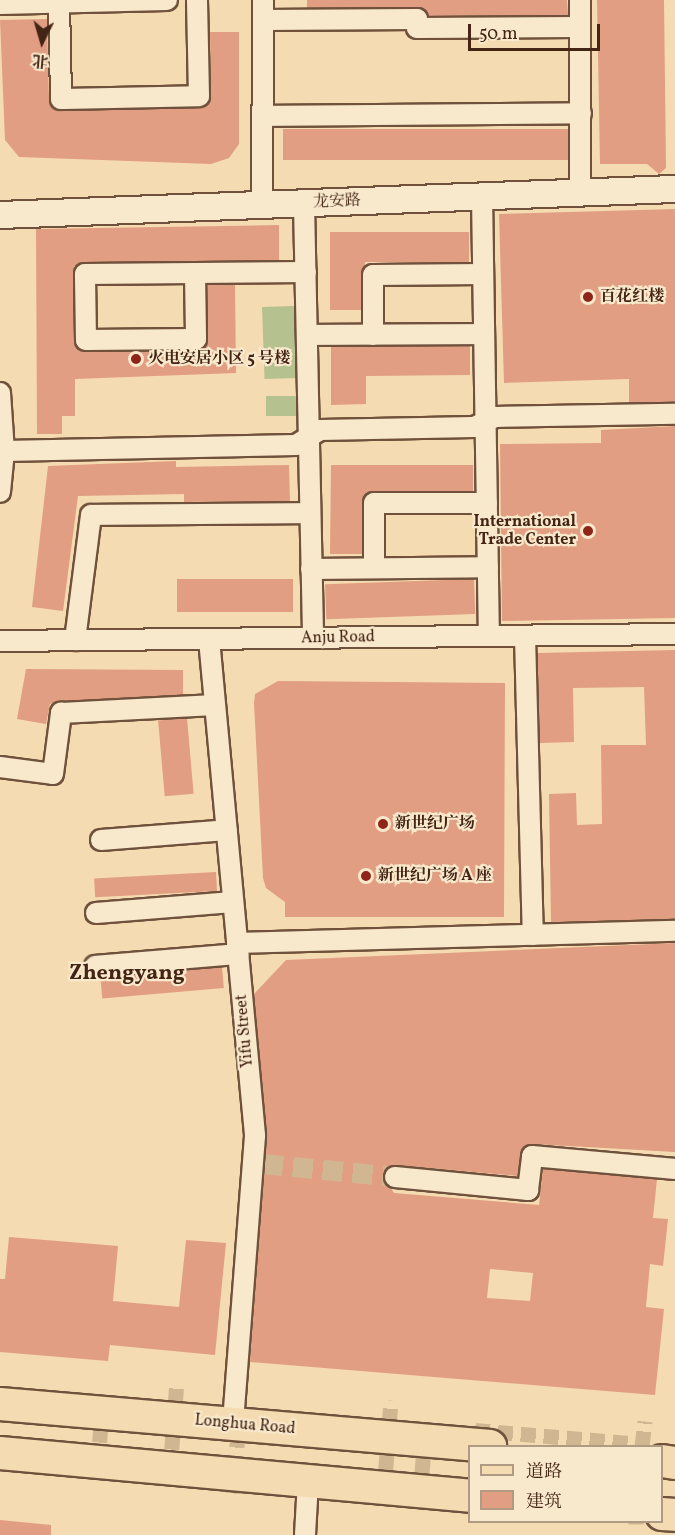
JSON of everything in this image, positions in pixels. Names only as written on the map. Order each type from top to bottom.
[{"type":"main road","name":"Longhua Road","points":[[0,1404],[478,1445]]},
{"type":"main road","points":[[0,1453],[468,1496]]},
{"type":"street","points":[[0,4],[167,0]]},
{"type":"street","points":[[60,2],[62,99],[199,96],[197,0]]},
{"type":"street","points":[[262,205],[263,0]]},
{"type":"street","points":[[580,0],[580,193]]},
{"type":"street","points":[[263,20],[417,20],[417,28],[577,27]]},
{"type":"street","points":[[263,116],[580,113]]},
{"type":"street","name":"龙安路","points":[[0,215],[675,189]]},
{"type":"street","points":[[482,196],[489,636]]},
{"type":"street","points":[[304,204],[312,638]]},
{"type":"street","points":[[195,273],[196,339],[86,340],[85,274],[195,273],[306,272]]},
{"type":"street","points":[[373,335],[373,275],[483,274]]},
{"type":"street","points":[[307,335],[484,334]]},
{"type":"street","points":[[0,393],[4,452],[0,487]]},
{"type":"street","points":[[4,452],[296,445],[320,430],[474,427],[486,421],[675,414]]},
{"type":"street","points":[[374,568],[374,503],[487,503]]},
{"type":"street","points":[[75,640],[91,515],[310,513]]},
{"type":"street","points":[[311,569],[488,567]]},
{"type":"street","name":"Anju Road","points":[[0,641],[675,634]]},
{"type":"street","points":[[525,636],[533,935]]},
{"type":"street","name":"Yifu Street","points":[[209,639],[258,1163],[233,1424]]},
{"type":"street","points":[[0,767],[53,774],[61,713],[215,705]]},
{"type":"street","points":[[101,840],[227,830]]},
{"type":"street","points":[[96,913],[234,902]]},
{"type":"street","points":[[95,966],[238,949],[533,935],[675,931]]},
{"type":"street","points":[[395,1177],[528,1190],[531,1156],[675,1169]]},
{"type":"street","points":[[305,1535],[309,1481]]},
{"type":"green space","points":[[294,306],[297,378],[265,379],[262,307]]},
{"type":"green space","points":[[266,396],[298,396],[298,416],[266,416]]},
{"type":"building","points":[[307,0],[567,0],[568,15],[428,16],[417,7],[307,8]]},
{"type":"building","points":[[597,0],[664,0],[666,168],[659,174],[647,164],[600,164]]},
{"type":"building","points":[[47,19],[49,99],[61,111],[205,106],[211,96],[210,32],[239,32],[239,144],[229,158],[211,164],[19,157],[5,140],[0,20]]},
{"type":"building","points":[[283,129],[568,129],[568,160],[283,160]]},
{"type":"building","name":"百花红楼","points":[[675,209],[675,402],[629,403],[629,379],[504,383],[499,214]]},
{"type":"building","points":[[279,225],[279,260],[74,266],[75,346],[86,352],[202,350],[208,339],[207,285],[235,285],[236,373],[75,379],[75,416],[62,416],[62,434],[37,434],[36,229]]},
{"type":"building","points":[[330,232],[469,232],[469,262],[365,262],[361,310],[330,310]]},
{"type":"building","points":[[470,346],[470,375],[366,376],[366,404],[331,405],[331,347]]},
{"type":"building","name":"International Trade Center","points":[[675,426],[675,618],[502,621],[500,444],[601,443],[601,430]]},
{"type":"building","points":[[176,461],[176,467],[289,465],[290,501],[184,502],[184,494],[78,496],[63,611],[32,607],[48,466]]},
{"type":"building","points":[[331,465],[473,465],[473,491],[369,492],[362,503],[362,554],[330,554]]},
{"type":"building","points":[[177,579],[293,579],[293,612],[177,612]]},
{"type":"building","points":[[474,579],[475,614],[326,619],[325,584]]},
{"type":"building","points":[[675,650],[675,919],[551,922],[549,794],[576,793],[577,825],[602,824],[601,745],[646,745],[644,687],[573,688],[574,742],[540,743],[537,653]]},
{"type":"building","points":[[26,669],[183,670],[183,695],[60,701],[50,704],[46,724],[17,719]]},
{"type":"building","name":"新世纪广场","points":[[278,681],[505,683],[504,917],[285,917],[285,902],[266,888],[263,878],[254,703],[255,694]]},
{"type":"building","points":[[187,718],[194,794],[165,796],[158,721]]},
{"type":"building","points":[[216,872],[217,891],[95,897],[94,878]]},
{"type":"building","points":[[675,943],[675,1152],[533,1144],[522,1149],[518,1176],[396,1165],[383,1176],[394,1193],[539,1205],[543,1169],[657,1179],[653,1218],[668,1219],[663,1266],[650,1264],[646,1307],[664,1309],[655,1395],[250,1362],[267,1137],[254,994],[286,960]],"holes":[[[490,1269],[533,1273],[530,1301],[487,1298]]]},
{"type":"building","points":[[222,967],[224,988],[102,999],[100,978]]},
{"type":"building","points":[[9,1237],[118,1246],[113,1301],[179,1307],[186,1240],[226,1243],[215,1355],[110,1345],[108,1361],[0,1352],[0,1279],[5,1279]]},
{"type":"building","points":[[0,1520],[51,1525],[51,1535],[0,1535]]},
{"type":"tunnel","points":[[263,1164],[395,1177]]},
{"type":"tunnel","points":[[170,1472],[177,1381]]},
{"type":"tunnel","points":[[384,1492],[391,1400]]},
{"type":"tunnel","points":[[98,1465],[102,1409]]},
{"type":"tunnel","points":[[642,1445],[645,1421]]},
{"type":"tunnel","points":[[233,1493],[239,1422]]},
{"type":"tunnel","points":[[475,1430],[643,1444]]},
{"type":"tunnel","points":[[420,1496],[425,1436]]},
{"type":"place","name":"百花红楼","points":[[588,297]]},
{"type":"place","name":"火电安居小区 5 号楼","points":[[136,359]]},
{"type":"place","name":"International Trade Center","points":[[588,531]]},
{"type":"place","name":"新世纪广场","points":[[383,824]]},
{"type":"place","name":"新世纪广场 A 座","points":[[366,876]]},
{"type":"district","name":"Zhengyang","points":[[127,974]]}]
